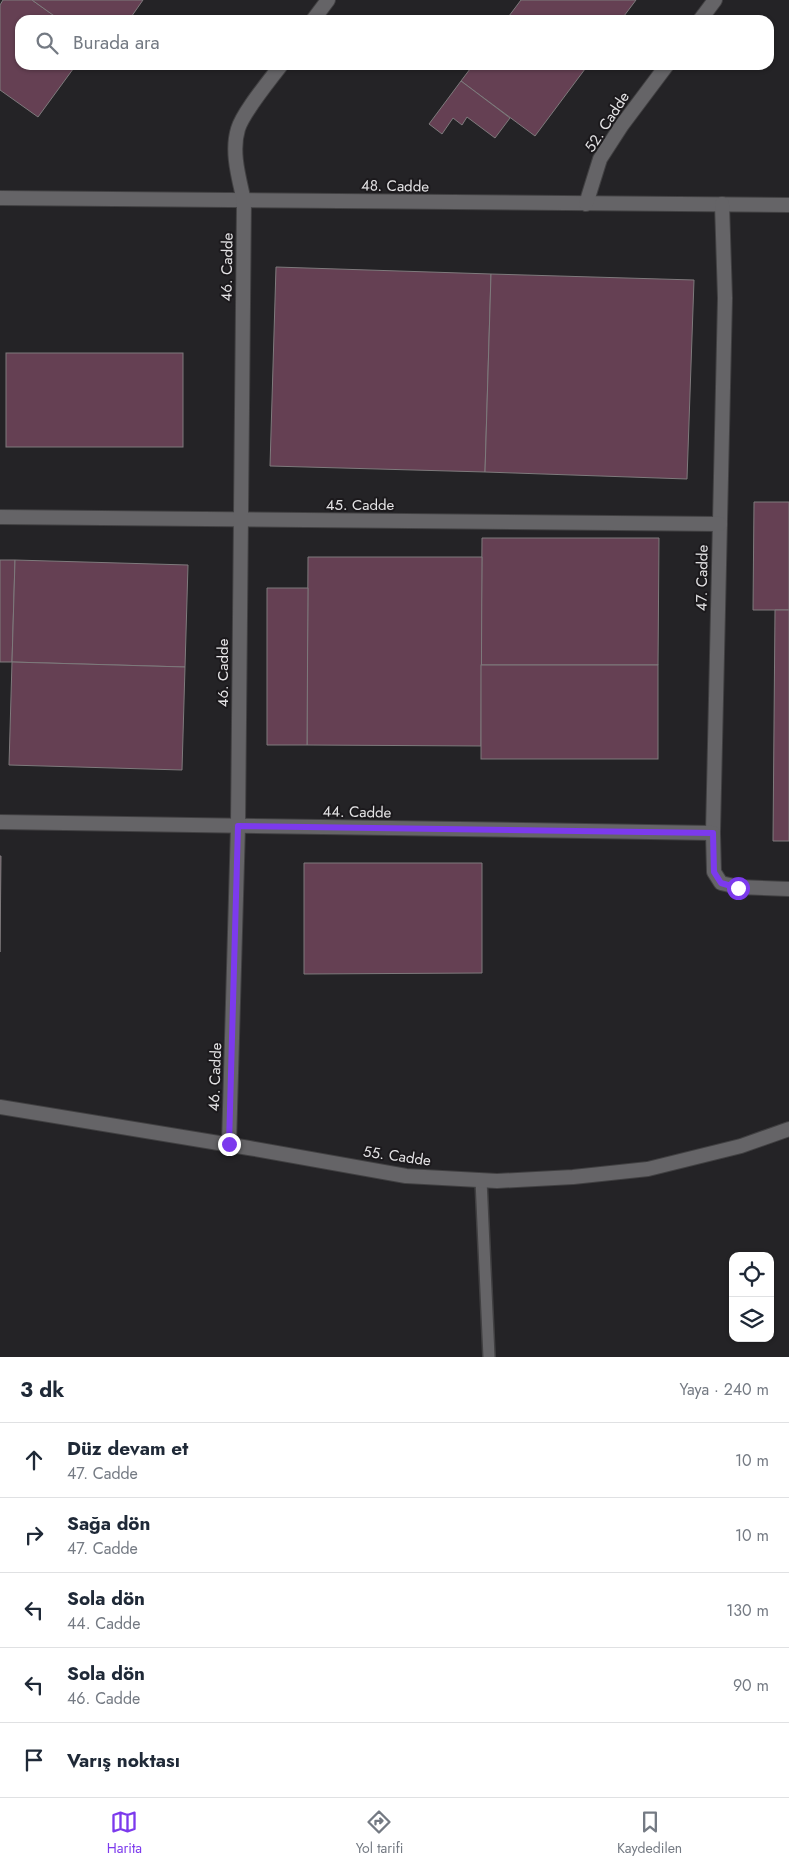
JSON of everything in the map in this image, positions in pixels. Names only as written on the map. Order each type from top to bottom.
[{"type":"street","points":[[317,15],[328,0]]},
{"type":"street","points":[[704,15],[716,0]]},
{"type":"street","name":"46. Cadde","points":[[229,1144],[238,826],[244,201],[235,160],[238,127],[278,70]]},
{"type":"street","name":"52. Cadde","points":[[586,204],[600,159],[662,70]]},
{"type":"street","name":"48. Cadde","points":[[0,198],[789,205]]},
{"type":"street","name":"47. Cadde","points":[[722,204],[725,298],[713,833],[714,872],[721,883],[738,888],[789,890]]},
{"type":"street","name":"45. Cadde","points":[[0,517],[720,524]]},
{"type":"street","name":"44. Cadde","points":[[0,822],[713,833]]},
{"type":"street","name":"55. Cadde","points":[[0,1107],[229,1144],[406,1176],[497,1181],[573,1177],[648,1169],[741,1146],[789,1129]]},
{"type":"lane","points":[[481,1180],[489,1357]]},
{"type":"building","points":[[3,0],[32,0],[53,15],[15,15],[15,70],[72,70],[38,117],[0,90],[0,5]]},
{"type":"building","points":[[32,0],[143,0],[132,15],[53,15]]},
{"type":"building","points":[[521,0],[636,0],[625,15],[510,15]]},
{"type":"building","points":[[469,70],[584,70],[535,136],[461,81]]},
{"type":"building","points":[[461,81],[510,118],[495,138],[467,117],[462,125],[453,118],[442,134],[429,124]]},
{"type":"building","points":[[276,267],[491,274],[485,472],[270,466]]},
{"type":"building","points":[[491,274],[694,280],[687,479],[485,472]]},
{"type":"building","points":[[6,353],[183,353],[183,447],[6,447]]},
{"type":"building","points":[[754,502],[789,502],[789,610],[753,610]]},
{"type":"building","points":[[482,538],[659,538],[658,665],[481,665]]},
{"type":"building","points":[[308,557],[482,557],[481,746],[307,745]]},
{"type":"building","points":[[0,560],[15,560],[12,662],[0,662]]},
{"type":"building","points":[[15,560],[188,565],[185,667],[12,662]]},
{"type":"building","points":[[267,588],[308,588],[307,745],[267,745]]},
{"type":"building","points":[[775,610],[789,610],[789,841],[773,841]]},
{"type":"building","points":[[12,662],[185,667],[182,770],[9,765]]},
{"type":"building","points":[[481,665],[658,665],[658,759],[481,759]]},
{"type":"building","points":[[0,856],[1,856],[0,952]]},
{"type":"building","points":[[304,863],[482,863],[482,973],[304,974]]},
{"type":"route","points":[[229,1144],[238,826],[713,833],[714,872],[721,883],[738,888]]}]
